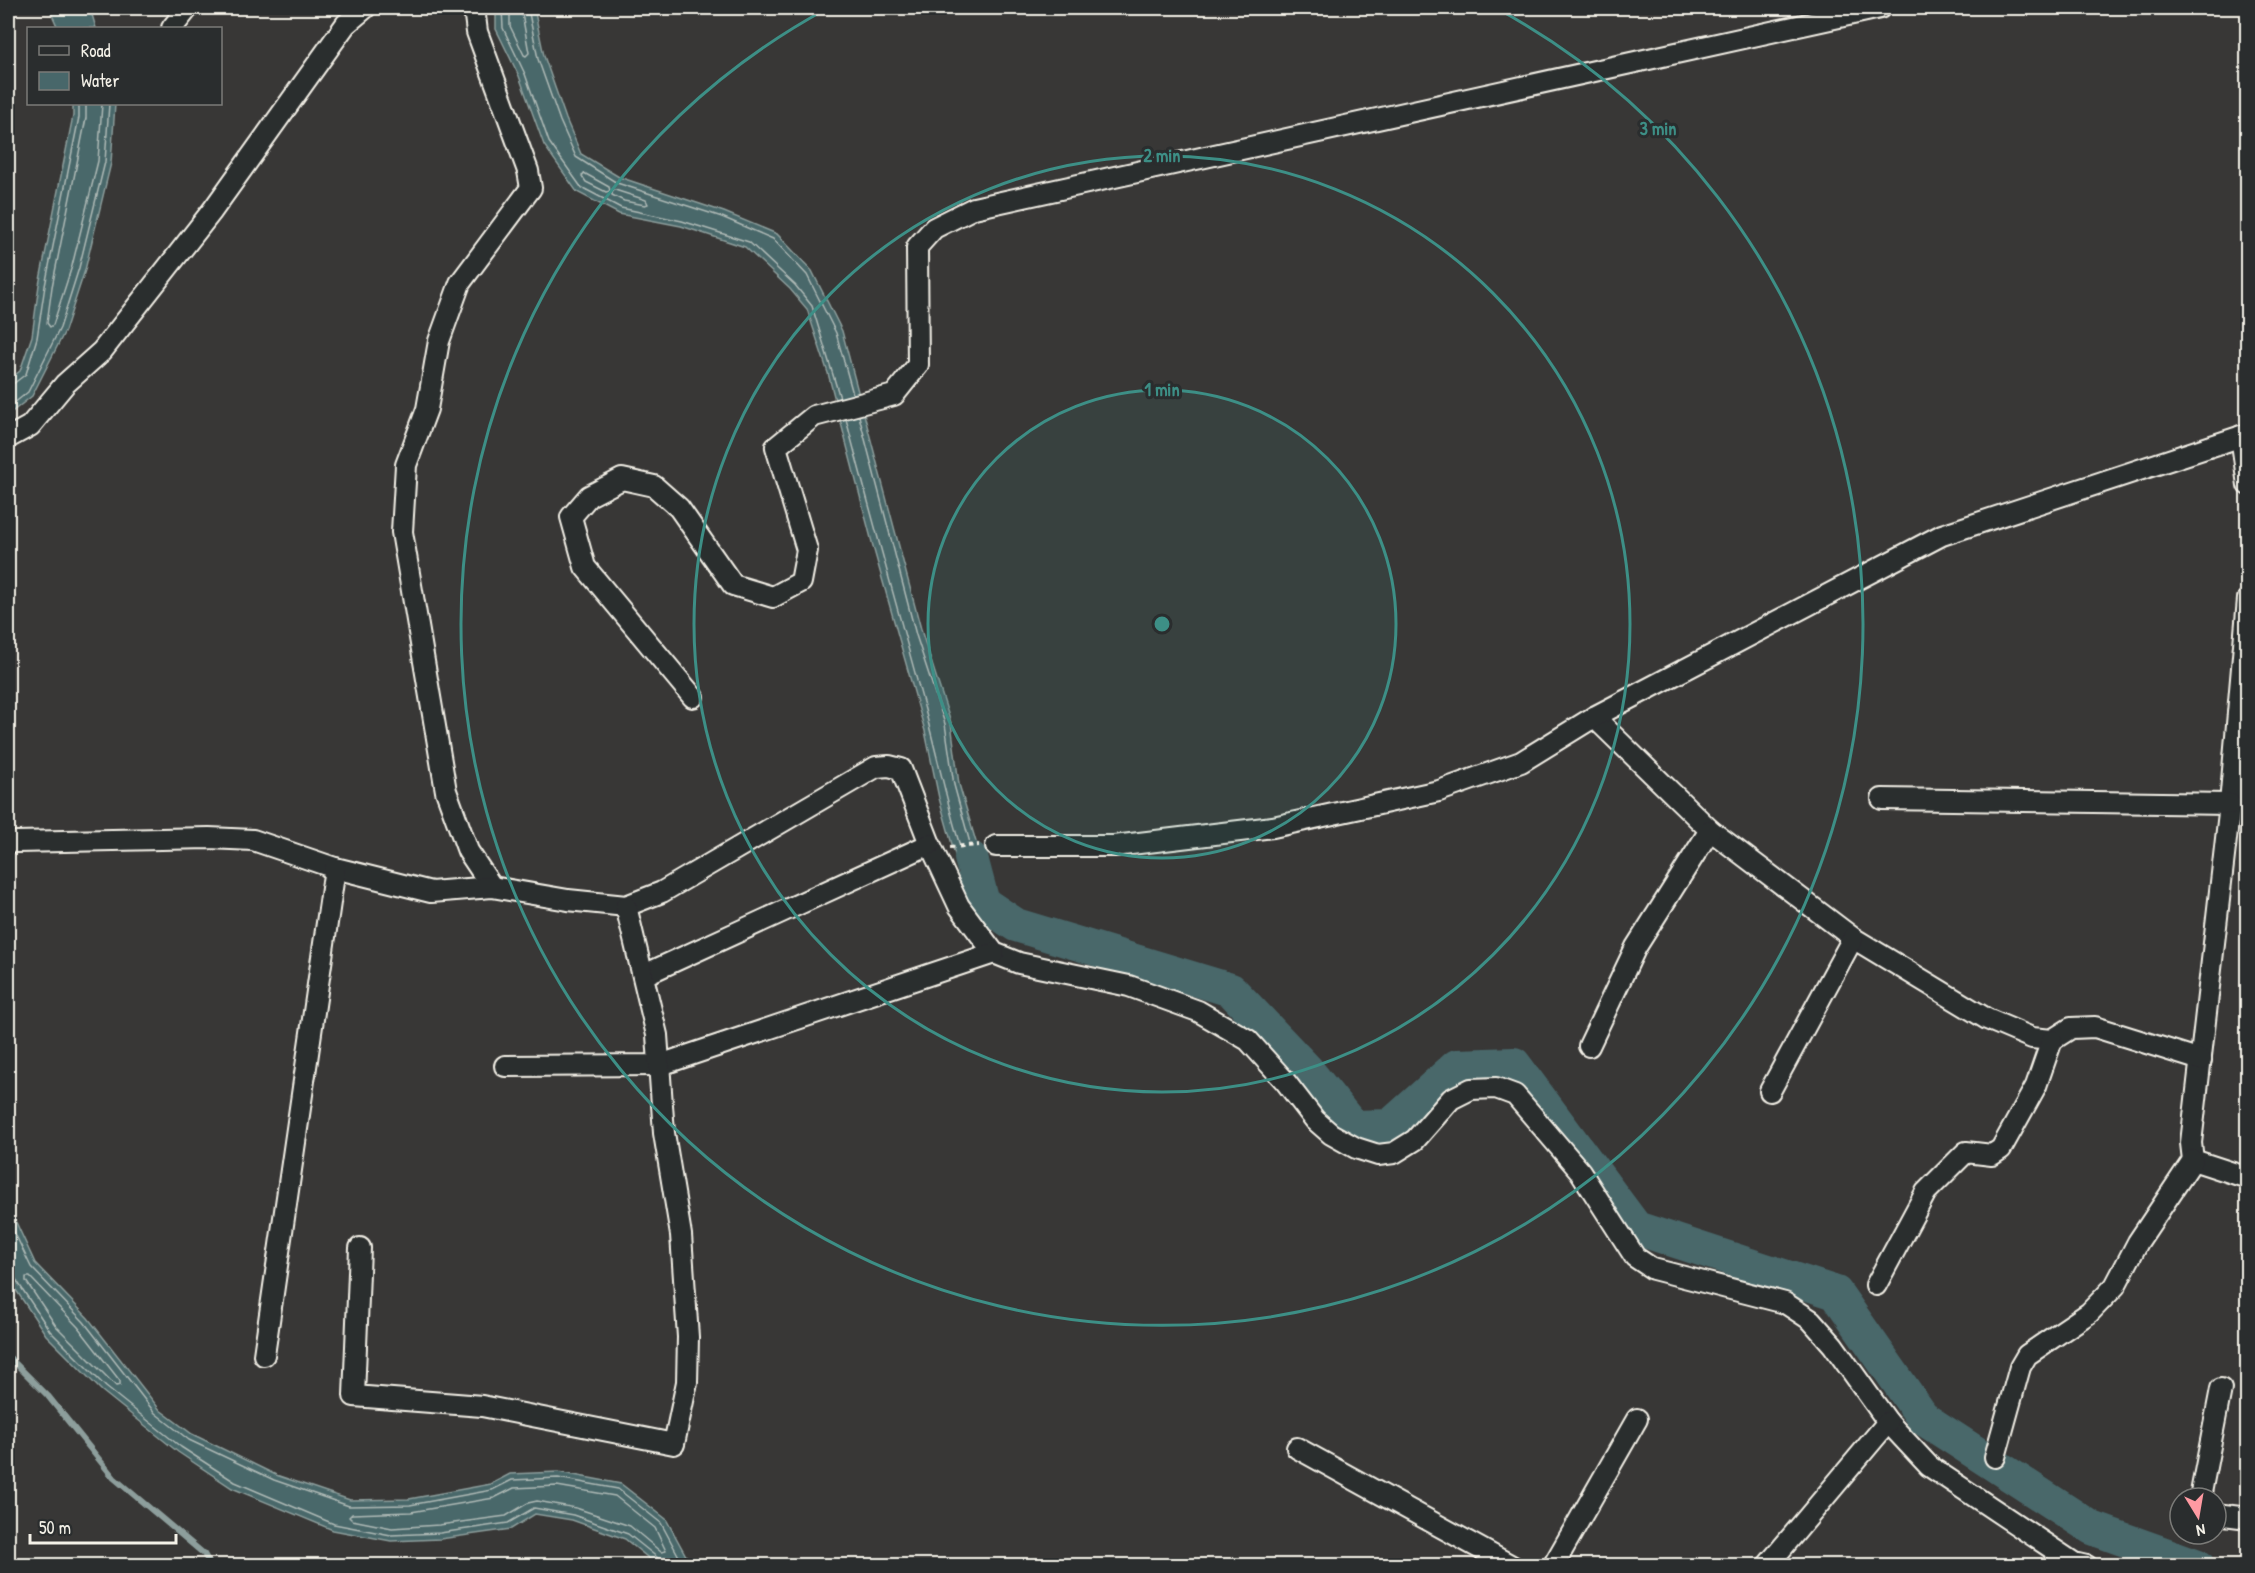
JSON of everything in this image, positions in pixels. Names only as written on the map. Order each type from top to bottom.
[{"type":"street","points":[[173,27],[188,8]]},
{"type":"street","points":[[8,438],[30,426],[65,384],[102,351],[212,211],[346,24],[365,8]]},
{"type":"street","points":[[474,8],[477,32],[528,171],[531,189],[460,284],[439,341],[427,409],[406,465],[402,532],[446,791],[468,850],[492,887]]},
{"type":"street","points":[[693,697],[585,567],[571,517],[589,496],[621,479],[654,486],[679,508],[733,585],[773,597],[801,582],[807,550],[776,447],[814,417],[894,395],[918,365],[917,247],[934,228],[974,208],[1880,8]]},
{"type":"street","points":[[989,845],[1114,846],[1261,828],[1439,791],[1521,762],[1594,717],[1942,535],[2244,435],[2247,484]]},
{"type":"street","points":[[1995,1457],[2020,1367],[2027,1355],[2089,1313],[2115,1286],[2138,1242],[2193,1160],[2191,1143],[2245,676],[2247,599]]},
{"type":"street","points":[[1594,717],[1710,830],[1853,938],[1987,1019],[2032,1038],[2052,1040],[2071,1028],[2095,1027],[2201,1060]]},
{"type":"street","points":[[16,842],[209,838],[253,840],[335,868],[431,892],[492,887],[568,900],[626,906],[662,892],[876,767],[889,766],[901,769],[939,845],[959,906],[994,953],[1019,963],[1129,986],[1198,1011],[1248,1040],[1316,1120],[1331,1134],[1356,1148],[1378,1155],[1394,1153],[1415,1140],[1451,1099],[1471,1089],[1496,1088],[1515,1095],[1580,1171],[1635,1257],[1653,1269],[1785,1303],[1811,1320],[1833,1345],[1888,1422],[1929,1466],[2074,1563],[2087,1566]]},
{"type":"street","points":[[1881,799],[2230,804]]},
{"type":"street","points":[[1589,1046],[1636,946],[1710,830]]},
{"type":"street","points":[[644,975],[939,845]]},
{"type":"street","points":[[264,1355],[335,868]]},
{"type":"street","points":[[360,1248],[354,1396],[482,1406],[674,1444],[687,1382],[688,1337],[681,1234],[664,1133],[657,1035],[626,906]]},
{"type":"street","points":[[1770,1090],[1853,938]]},
{"type":"street","points":[[505,1066],[660,1065],[994,953]]},
{"type":"street","points":[[1876,1285],[1926,1192],[1966,1152],[1992,1155],[2001,1149],[2037,1086],[2052,1040]]},
{"type":"street","points":[[2193,1160],[2247,1178]]},
{"type":"street","points":[[2202,1486],[2221,1389]]},
{"type":"street","points":[[1553,1566],[1637,1419]]},
{"type":"street","points":[[1767,1566],[1888,1422]]},
{"type":"street","points":[[1297,1448],[1512,1566]]},
{"type":"street","points":[[2228,1516],[2247,1518]]},
{"type":"path","points":[[939,845],[989,845]]},
{"type":"water","points":[[49,8],[90,8],[96,27],[58,27]]},
{"type":"water","points":[[496,8],[534,8],[544,56],[581,154],[619,177],[724,212],[777,234],[812,271],[842,331],[922,633],[951,723],[959,784],[988,883],[983,903],[968,891],[955,855],[939,798],[925,731],[874,550],[828,373],[807,309],[790,289],[745,247],[681,226],[619,214],[577,192],[544,145],[519,76],[496,29]]},
{"type":"water","points":[[73,105],[115,105],[111,163],[85,270],[65,331],[32,396],[8,415],[8,380],[20,371],[32,336],[39,285],[73,116]]},
{"type":"water","points":[[8,1205],[35,1263],[88,1318],[160,1410],[192,1434],[276,1475],[350,1500],[409,1499],[491,1484],[510,1474],[558,1472],[621,1484],[666,1519],[691,1565],[657,1565],[625,1539],[572,1520],[535,1514],[511,1529],[440,1539],[391,1541],[333,1530],[232,1488],[178,1452],[102,1391],[46,1335],[8,1278]]},
{"type":"waterway","points":[[971,858],[983,903],[1016,925],[1231,990],[1307,1070],[1353,1127],[1390,1126],[1457,1066],[1514,1064],[1636,1228],[1836,1293],[1924,1419],[2092,1528],[2198,1566]]},
{"type":"waterway","points":[[8,1356],[48,1396],[114,1478],[204,1554],[211,1566]]}]
